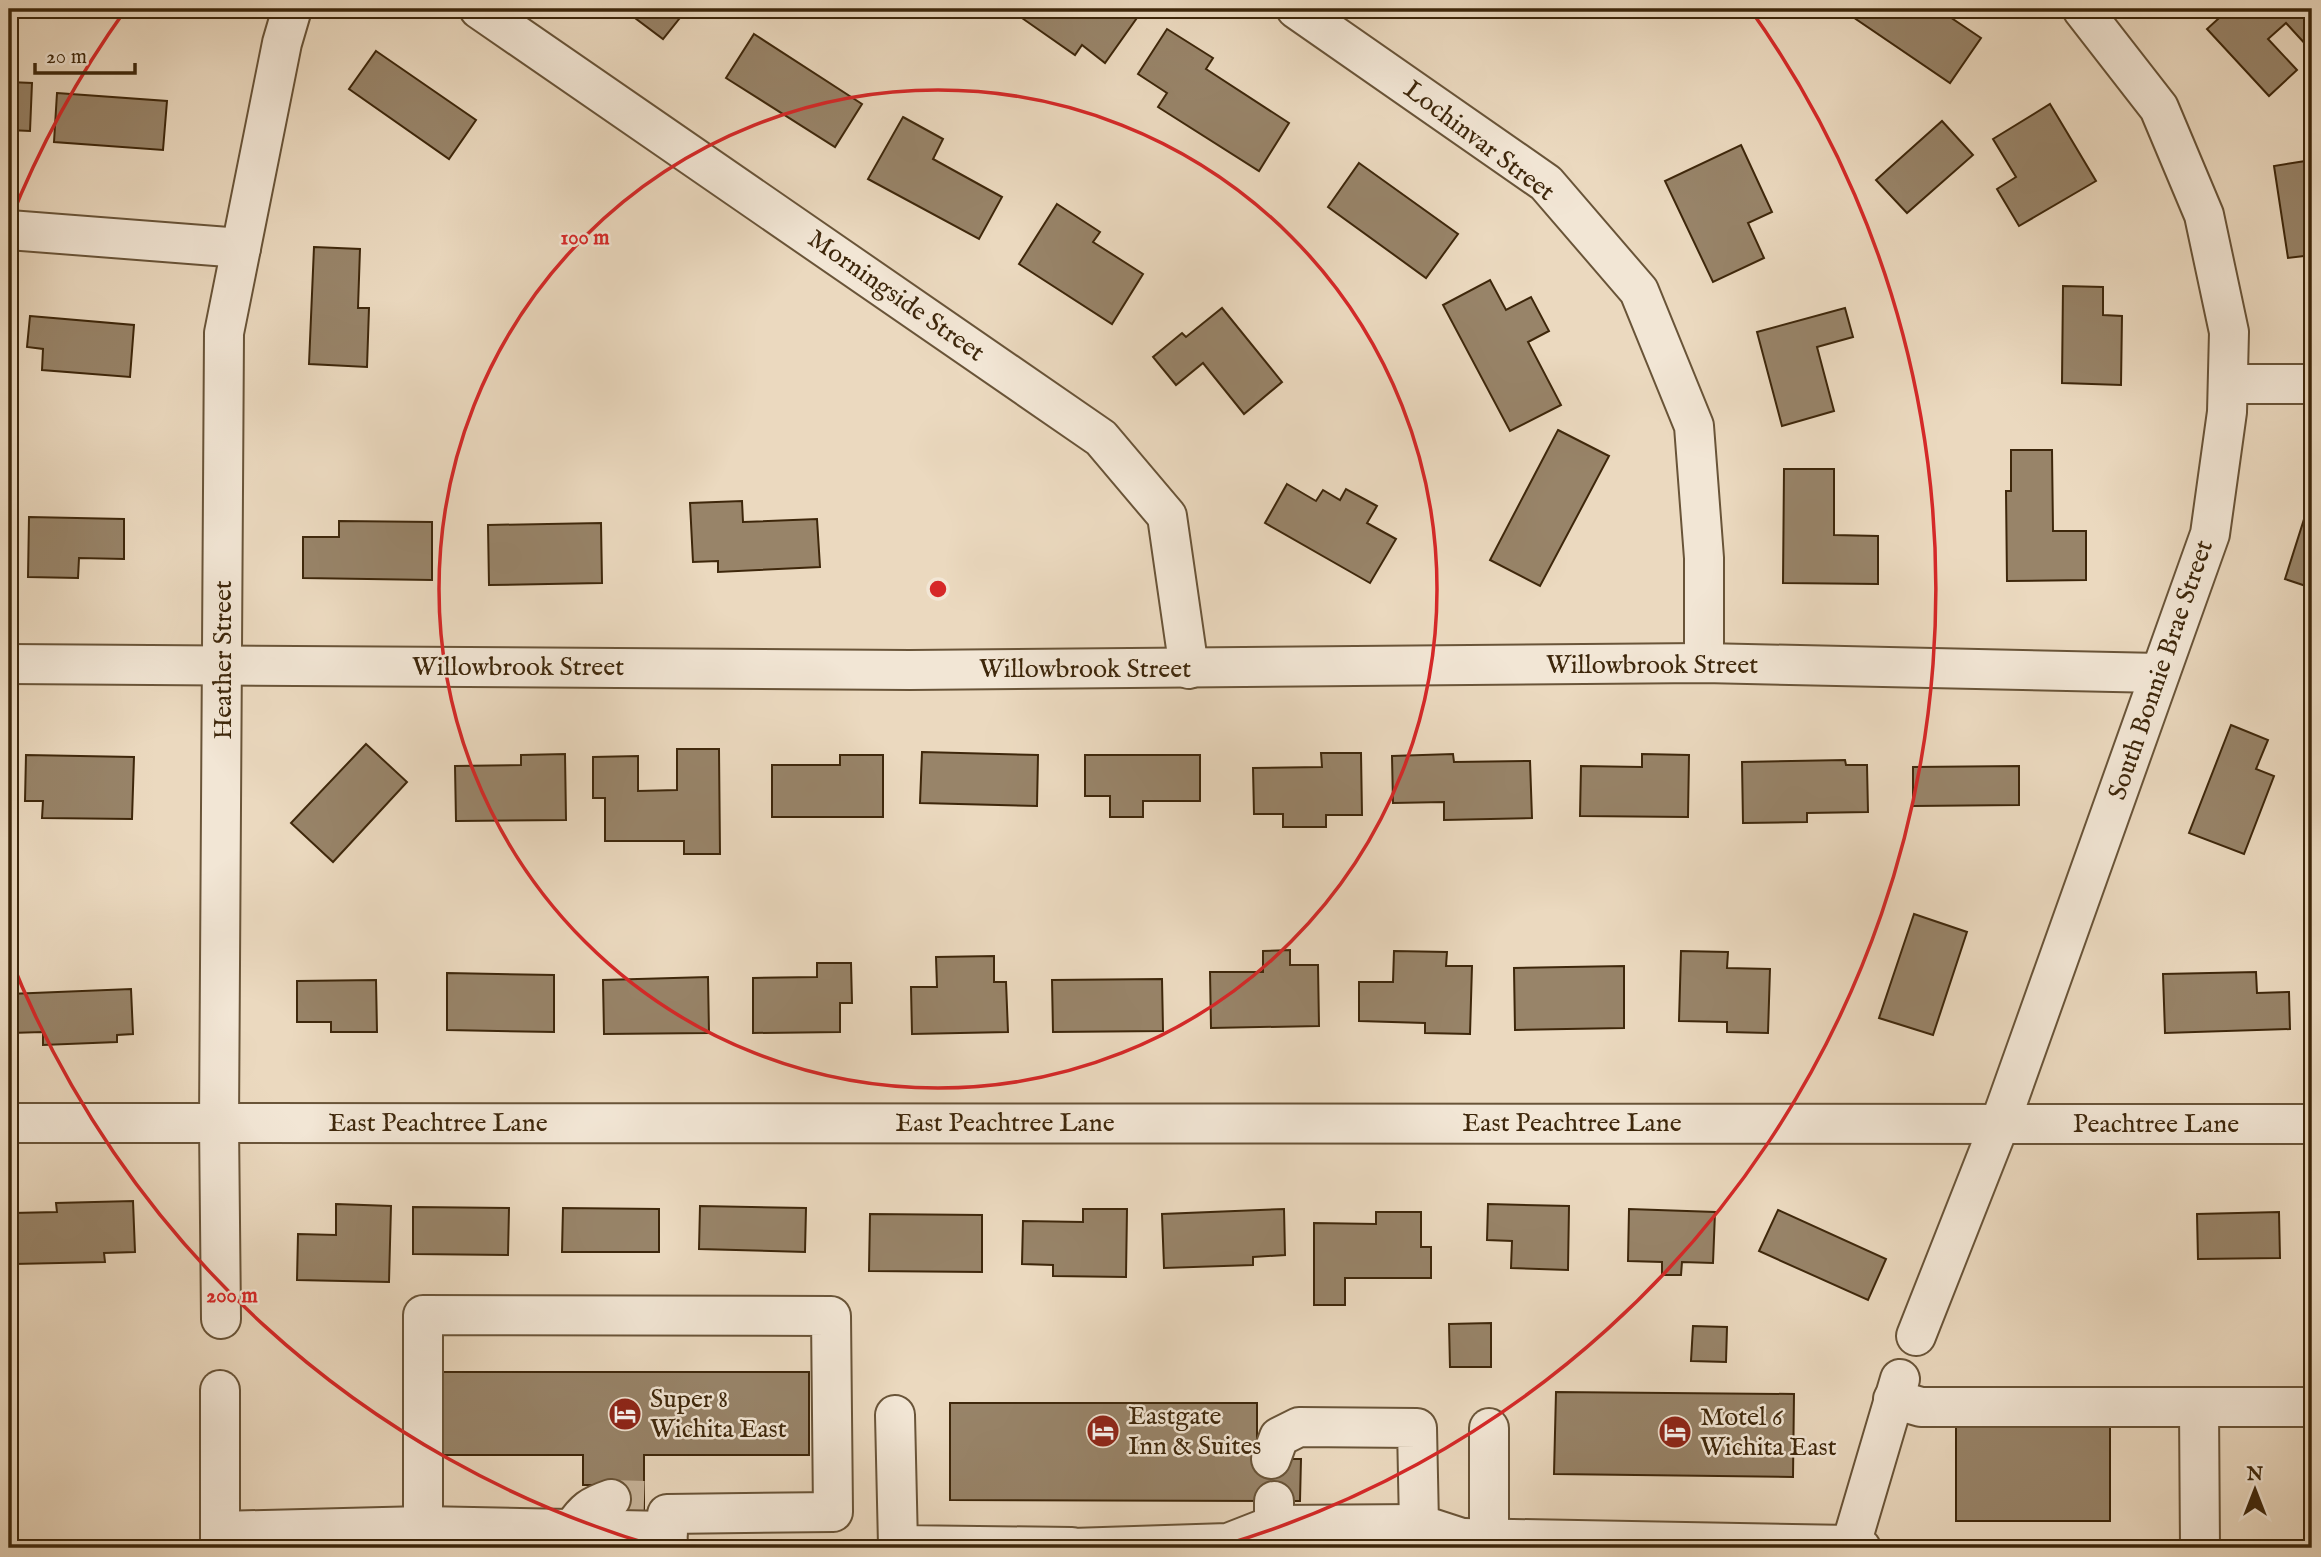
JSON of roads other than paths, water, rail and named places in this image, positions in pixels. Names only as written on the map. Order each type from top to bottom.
[{"type":"street","name":"Heather Street","points":[[221,1319],[219,1124],[224,333],[282,43],[292,9]]},
{"type":"street","name":"Morningside Street","points":[[479,9],[1101,438],[1167,516],[1189,669]]},
{"type":"street","name":"Lochinvar Street","points":[[1296,9],[1546,183],[1639,291],[1694,426],[1704,558],[1704,663]]},
{"type":"street","name":"South Bonnie Brae Street","points":[[1916,1336],[2000,1123],[2210,534],[2227,412],[2228,332],[2204,215],[2159,108],[2082,9]]},
{"type":"street","points":[[9,230],[241,248]]},
{"type":"street","points":[[2228,384],[2312,384]]},
{"type":"street","name":"Willowbrook Street","points":[[9,664],[910,670],[1704,663],[2160,673]]},
{"type":"street","name":"East Peachtree Lane","points":[[9,1124],[2000,1123]]},
{"type":"street","name":"Peachtree Lane","points":[[2000,1123],[2312,1124]]},
{"type":"street","points":[[220,1390],[220,1540],[423,1526],[573,1528],[652,1519],[833,1513],[831,1316],[423,1315],[423,1526]]},
{"type":"street","points":[[895,1415],[898,1545],[1072,1548],[1228,1544],[1274,1513],[1419,1524],[1471,1542],[1854,1547],[1897,1389],[1921,1407],[2312,1407]]},
{"type":"street","points":[[2199,1407],[2200,1548]]},
{"type":"street","points":[[1271,1459],[1279,1437],[1299,1427],[1417,1428],[1419,1524]]},
{"type":"street","points":[[1471,1542],[1489,1428]]},
{"type":"street","points":[[573,1528],[584,1512],[595,1505],[652,1519]]},
{"type":"tunnel","points":[[611,1499],[644,1500]]},
{"type":"place","name":"Super 8 Wichita East","points":[[625,1414]]},
{"type":"place","name":"Eastgate Inn & Suites","points":[[1103,1431]]},
{"type":"place","name":"Motel 6 Wichita East","points":[[1675,1432]]}]
